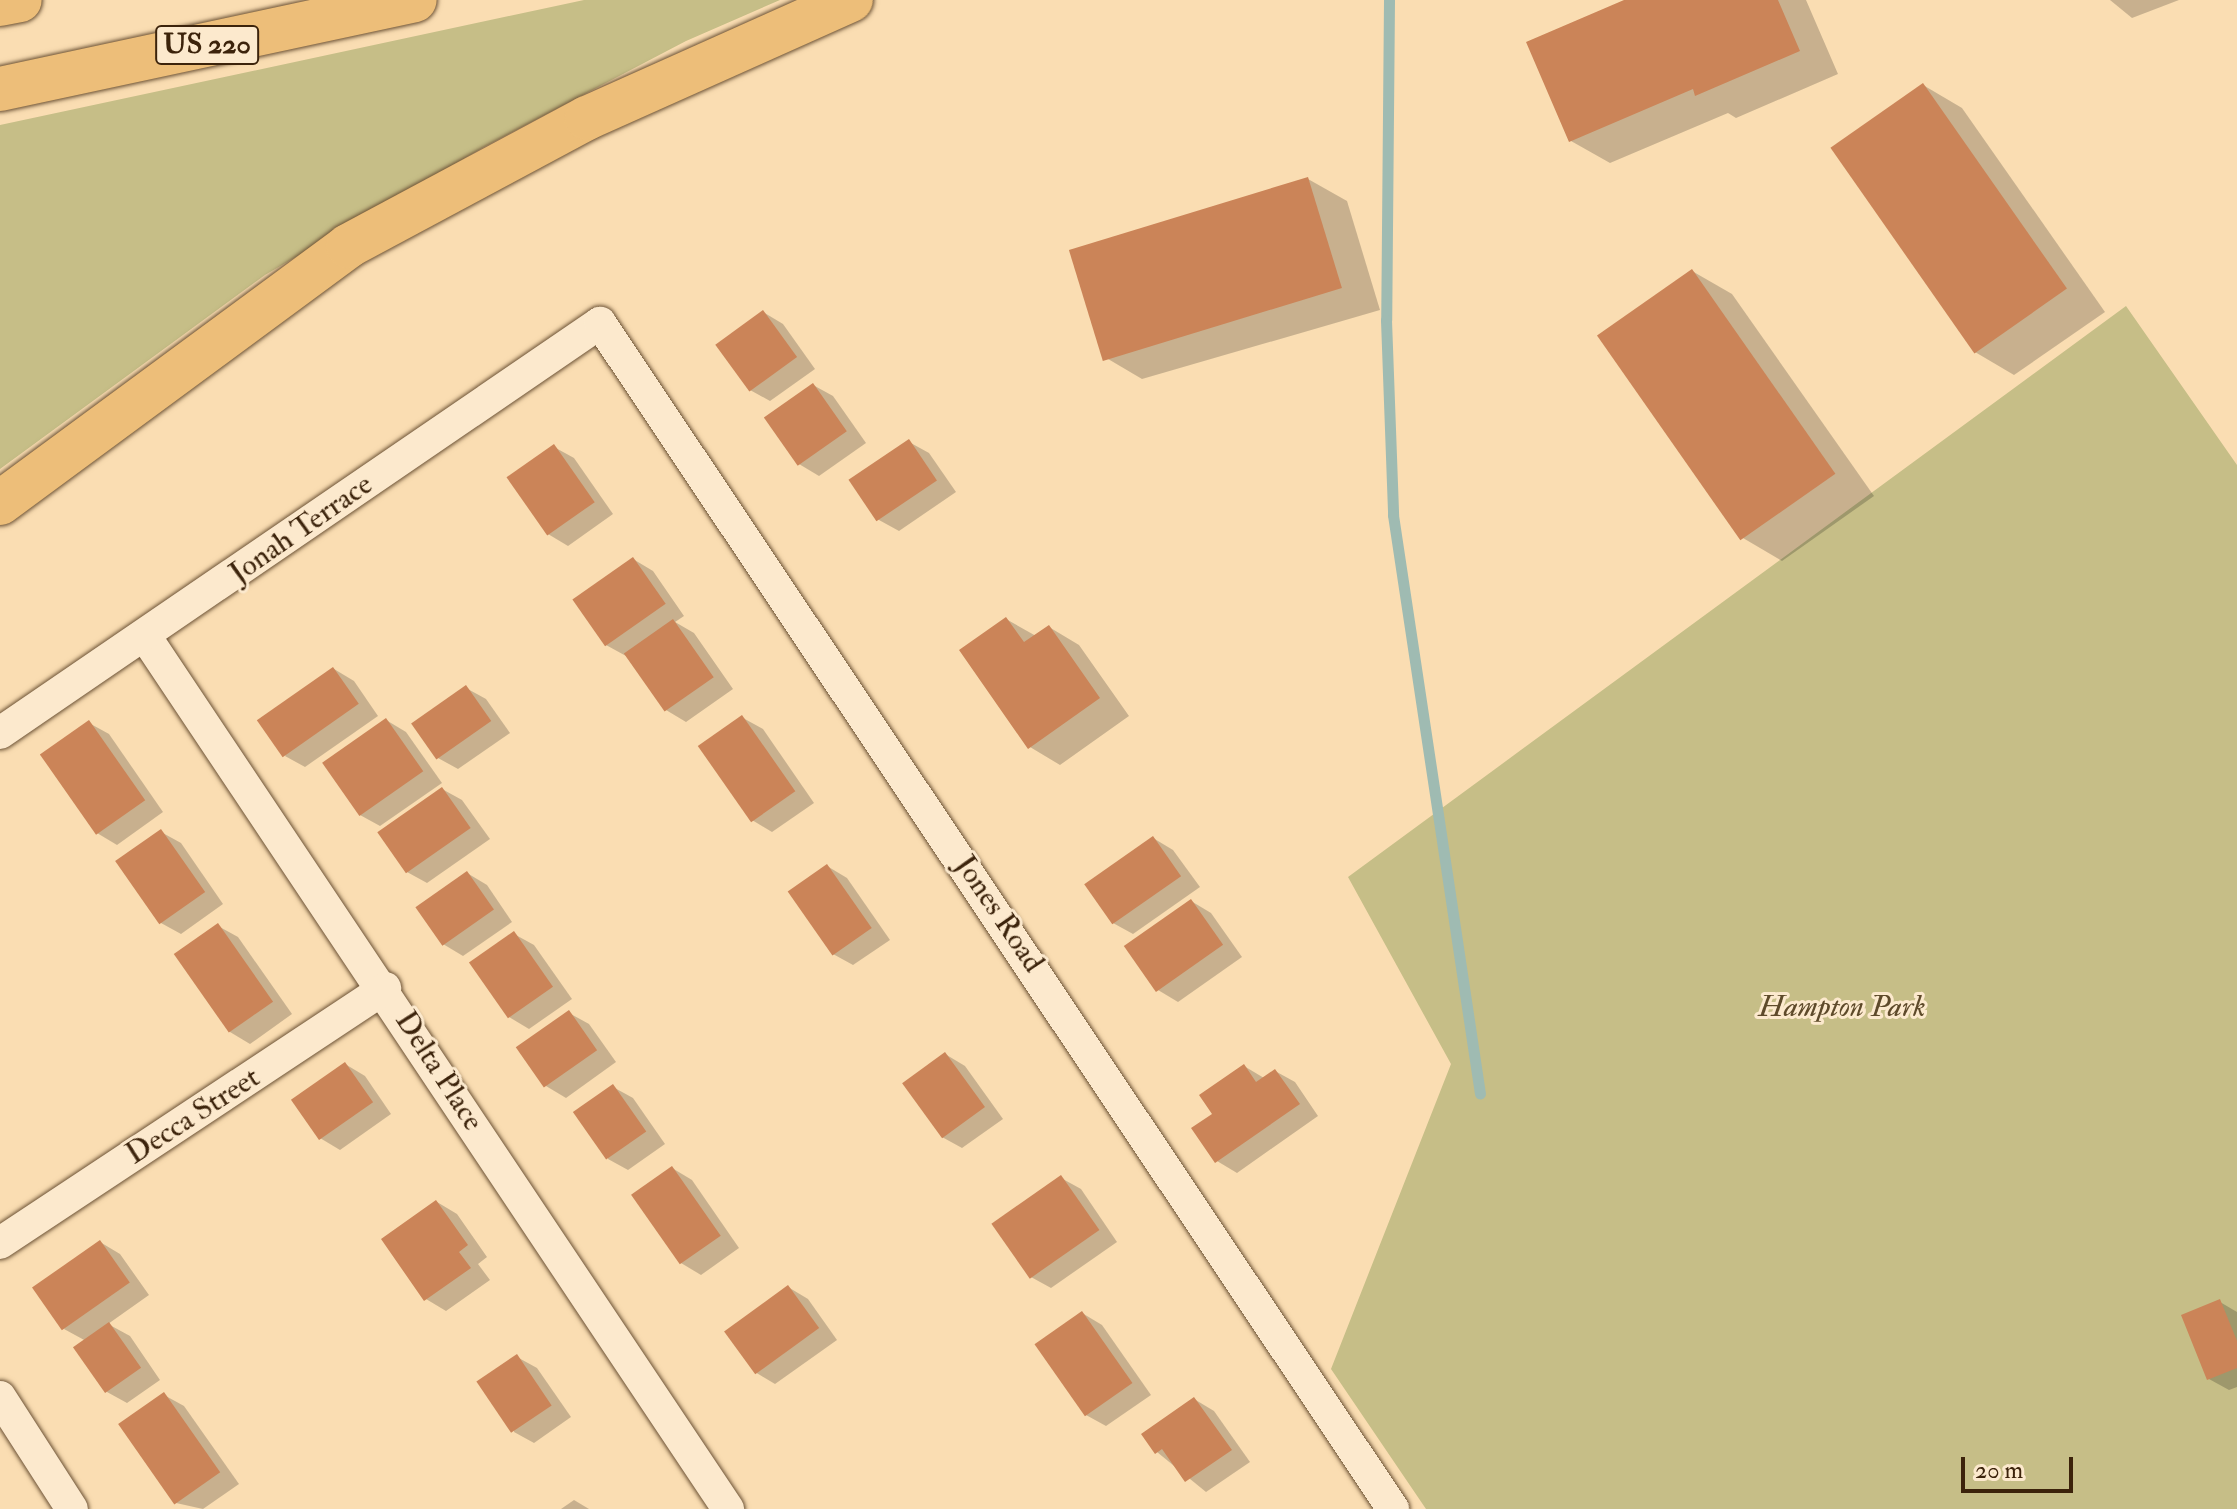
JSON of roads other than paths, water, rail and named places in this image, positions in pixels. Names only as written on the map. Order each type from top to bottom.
[{"type":"highway","points":[[0,4],[20,0]]},
{"type":"highway","name":"US 220","points":[[0,89],[415,0]]},
{"type":"highway","points":[[0,503],[348,246],[587,118],[851,0]]},
{"type":"street","name":"Jonah Terrace","points":[[0,733],[600,323]]},
{"type":"street","name":"Jones Road","points":[[600,323],[1393,1509]]},
{"type":"street","name":"Delta Place","points":[[145,636],[385,988],[728,1509]]},
{"type":"street","name":"Decca Street","points":[[0,1243],[385,988]]},
{"type":"street","points":[[0,1397],[72,1509]]},
{"type":"waterway","points":[[1389,0],[1386,320],[1393,515],[1480,1094]]},
{"type":"park label","name":"Hampton Park","points":[[1842,1007]]}]
